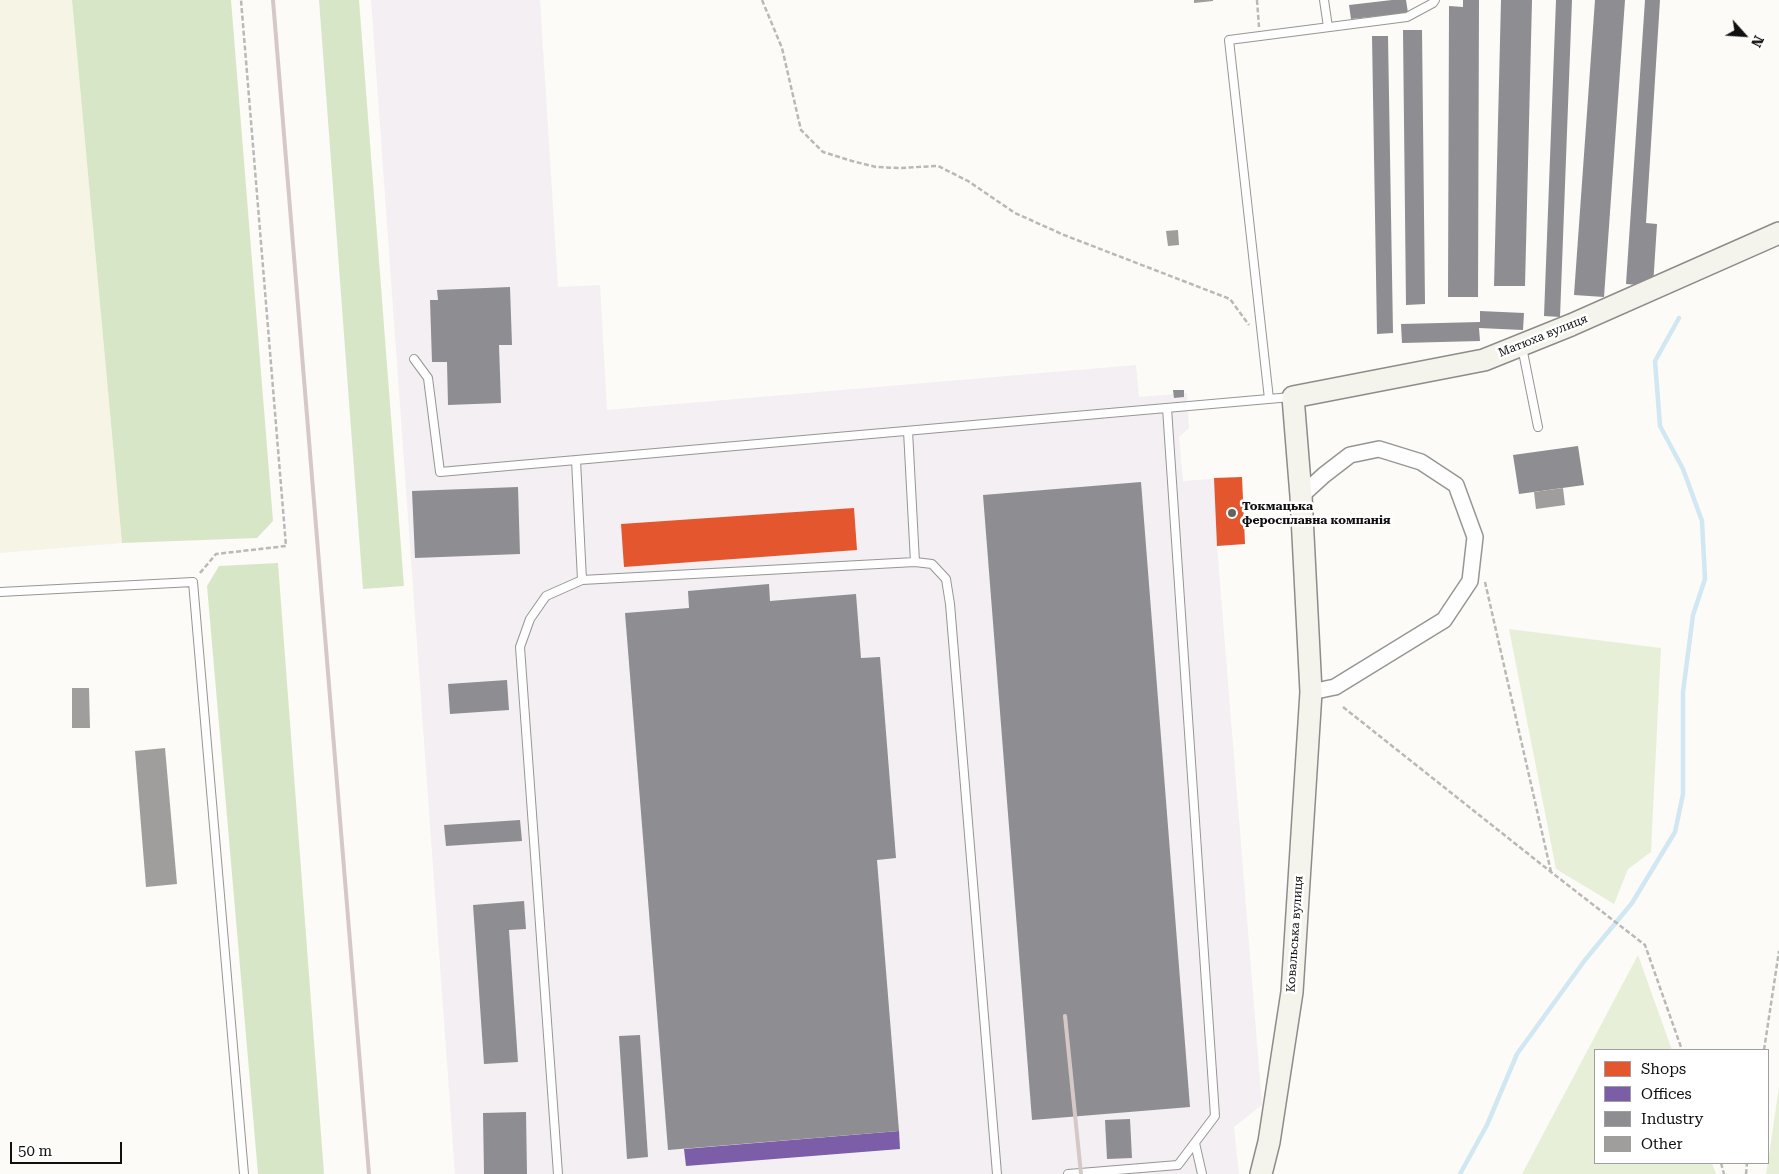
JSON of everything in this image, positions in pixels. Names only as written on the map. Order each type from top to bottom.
[{"type":"street","name":"Матюха вулиця","points":[[1294,397],[1484,360],[1571,325],[1779,233]]},
{"type":"street","name":"Ковальська вулиця","points":[[1261,1174],[1269,1142],[1292,992],[1311,692],[1294,397]]},
{"type":"street","points":[[1301,496],[1350,455],[1379,449],[1421,462],[1456,485],[1475,537],[1470,581],[1444,620],[1336,687],[1311,692]]},
{"type":"lane","points":[[1324,0],[1328,27]]},
{"type":"lane","points":[[1269,399],[1230,40],[1407,17],[1433,3],[1435,0]]},
{"type":"lane","points":[[1522,345],[1538,427]]},
{"type":"lane","points":[[414,359],[428,378],[440,472],[1294,397]]},
{"type":"lane","points":[[1068,1174],[1178,1165],[1215,1116],[1167,408]]},
{"type":"lane","points":[[908,431],[915,562]]},
{"type":"lane","points":[[576,460],[582,580]]},
{"type":"lane","points":[[558,1174],[520,647],[530,619],[546,596],[582,580],[915,562],[932,564],[946,579],[950,604],[997,1174]]},
{"type":"lane","points":[[0,592],[193,582],[244,1174]]},
{"type":"lane","points":[[1195,1143],[1202,1174]]},
{"type":"path","points":[[193,582],[216,554],[286,546],[242,0]]},
{"type":"path","points":[[762,0],[782,48],[801,130],[823,152],[876,167],[938,166],[968,181],[1015,214],[1064,235],[1230,299],[1264,343]]},
{"type":"path","points":[[1256,0],[1260,36]]},
{"type":"path","points":[[1484,575],[1551,872]]},
{"type":"path","points":[[1343,707],[1645,945],[1682,1049]]},
{"type":"path","points":[[1764,1049],[1779,951]]},
{"type":"shaded area","points":[[0,0],[72,0],[122,543],[0,553]]},
{"type":"shaded area","points":[[371,0],[540,0],[558,287],[600,285],[607,410],[1136,365],[1139,397],[1187,393],[1189,428],[1179,437],[1183,481],[1242,477],[1245,544],[1217,546],[1262,1105],[1234,1127],[1239,1174],[455,1174]]},
{"type":"green space","points":[[72,0],[231,0],[273,521],[257,538],[122,543]]},
{"type":"green space","points":[[319,0],[359,0],[404,586],[363,589]]},
{"type":"green space","points":[[278,563],[324,1174],[258,1174],[207,586],[219,566]]},
{"type":"green space","points":[[1509,629],[1661,648],[1651,852],[1628,869],[1614,904],[1556,869]]},
{"type":"green space","points":[[1638,955],[1672,1049],[1594,1049],[1594,1164],[1712,1164],[1716,1174],[1522,1174]]},
{"type":"green space","points":[[1779,1086],[1779,1174],[1766,1174]]},
{"type":"building: Shops","points":[[1242,477],[1245,544],[1217,546],[1214,478]]},
{"type":"building: Shops","points":[[854,508],[857,550],[624,567],[621,524]]},
{"type":"building: Offices","points":[[899,1131],[900,1149],[686,1166],[684,1149]]},
{"type":"building: Industry","points":[[1406,0],[1408,13],[1351,19],[1349,5]]},
{"type":"building: Industry","points":[[1463,0],[1479,0],[1478,297],[1448,297],[1449,6],[1463,7]]},
{"type":"building: Industry","points":[[1501,0],[1532,0],[1525,286],[1494,286]]},
{"type":"building: Industry","points":[[1556,0],[1572,0],[1560,317],[1544,316]]},
{"type":"building: Industry","points":[[1595,0],[1625,0],[1604,297],[1574,295]]},
{"type":"building: Industry","points":[[1645,0],[1660,0],[1646,223],[1657,224],[1653,286],[1626,284]]},
{"type":"building: Industry","points":[[1403,30],[1422,30],[1425,304],[1406,305]]},
{"type":"building: Industry","points":[[1372,36],[1388,36],[1393,333],[1377,334]]},
{"type":"building: Industry","points":[[510,287],[512,345],[499,345],[501,403],[448,405],[447,362],[432,362],[430,300],[438,300],[437,290]]},
{"type":"building: Industry","points":[[1480,311],[1524,313],[1523,330],[1479,328],[1480,341],[1402,343],[1401,324],[1480,322]]},
{"type":"building: Industry","points":[[1173,390],[1184,390],[1184,397],[1174,398]]},
{"type":"building: Industry","points":[[1578,446],[1584,485],[1519,494],[1513,455]]},
{"type":"building: Industry","points":[[1141,482],[1190,1107],[1032,1120],[983,495]]},
{"type":"building: Industry","points":[[518,487],[520,554],[415,558],[412,491]]},
{"type":"building: Industry","points":[[769,584],[770,601],[856,594],[861,658],[880,657],[896,858],[877,860],[899,1131],[668,1150],[625,613],[689,608],[688,591]]},
{"type":"building: Industry","points":[[507,680],[509,710],[450,714],[448,684]]},
{"type":"building: Industry","points":[[520,820],[522,841],[446,846],[444,825]]},
{"type":"building: Industry","points":[[524,901],[526,929],[509,930],[518,1062],[484,1064],[473,905]]},
{"type":"building: Industry","points":[[640,1035],[648,1157],[627,1159],[619,1036]]},
{"type":"building: Industry","points":[[526,1112],[527,1174],[484,1174],[483,1113]]},
{"type":"building: Industry","points":[[1130,1119],[1132,1158],[1107,1159],[1105,1120]]},
{"type":"building: Other","points":[[1194,0],[1213,0],[1213,1],[1194,3]]},
{"type":"building: Other","points":[[1178,230],[1179,245],[1168,246],[1166,231]]},
{"type":"building: Other","points":[[1563,488],[1565,505],[1536,509],[1534,492]]},
{"type":"building: Other","points":[[72,688],[89,688],[90,728],[72,728]]},
{"type":"building: Other","points":[[165,748],[177,884],[146,887],[135,751]]},
{"type":"waterway","points":[[1460,1174],[1487,1125],[1517,1054],[1585,960],[1632,903],[1675,832],[1683,794],[1683,692],[1693,615],[1705,579],[1702,521],[1683,469],[1660,426],[1655,361],[1679,318]]},
{"type":"railway","points":[[273,0],[369,1174]]},
{"type":"railway","points":[[1065,1016],[1081,1174]]},
{"type":"place","name":"Токмацька феросплавна компанія","points":[[1232,513]]}]
